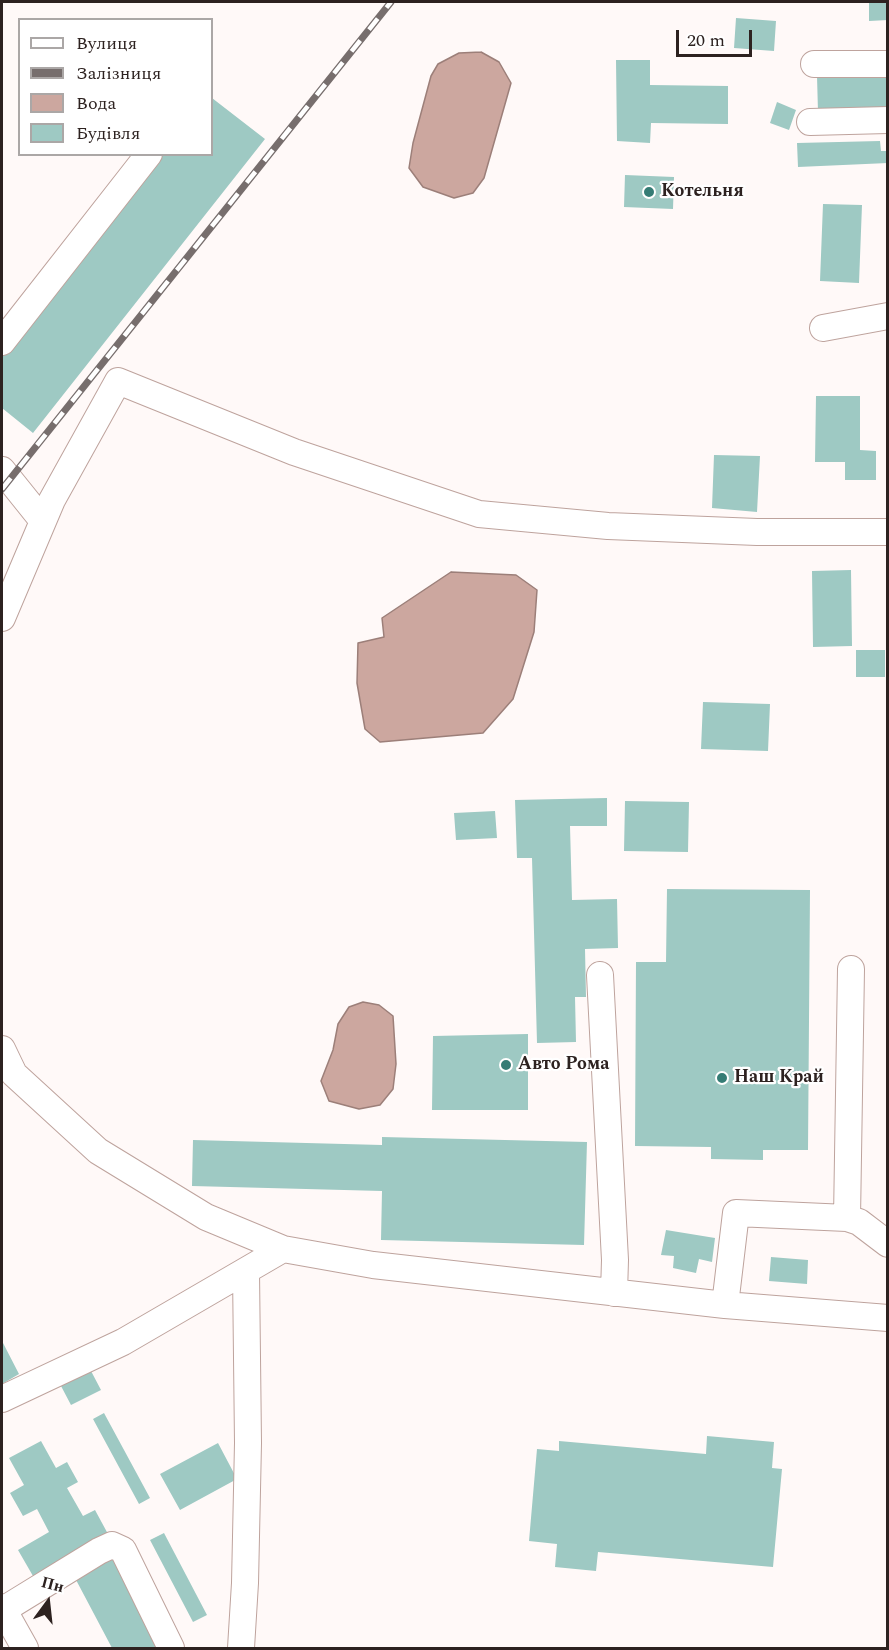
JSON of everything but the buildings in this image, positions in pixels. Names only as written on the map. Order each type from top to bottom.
[{"type":"street","points":[[814,64],[888,64]]},
{"type":"street","points":[[810,122],[888,120]]},
{"type":"street","points":[[2,342],[148,156]]},
{"type":"street","points":[[823,328],[888,316]]},
{"type":"street","points":[[2,618],[52,500],[118,381],[294,452],[479,514],[608,526],[757,532],[888,532]]},
{"type":"street","points":[[2,470],[43,521]]},
{"type":"street","points":[[847,1218],[851,969]]},
{"type":"street","points":[[600,975],[615,1260],[614,1293]]},
{"type":"street","points":[[2,1049],[14,1074],[98,1151],[206,1217],[283,1249],[373,1265],[614,1293],[725,1305],[888,1318]]},
{"type":"street","points":[[725,1305],[736,1213],[847,1218],[859,1222],[888,1244]]},
{"type":"street","points":[[2,1399],[123,1342],[283,1249]]},
{"type":"street","points":[[241,1648],[248,1443],[246,1272]]},
{"type":"street","points":[[25,1648],[2,1608],[112,1545],[123,1550],[171,1648]]},
{"type":"water","points":[[481,52],[499,62],[511,83],[484,178],[473,193],[454,198],[423,187],[409,168],[413,143],[431,76],[438,64],[459,53]]},
{"type":"water","points":[[451,572],[516,575],[537,590],[534,632],[513,699],[483,733],[380,742],[365,729],[357,683],[358,643],[384,637],[382,618]]},
{"type":"water","points":[[363,1002],[379,1005],[393,1016],[396,1064],[393,1089],[380,1105],[359,1109],[329,1101],[321,1081],[333,1050],[338,1024],[349,1007]]},
{"type":"railway","points":[[2,489],[391,2]]},
{"type":"place","name":"Котельня","points":[[649,192]]},
{"type":"place","name":"Авто Рома","points":[[506,1065]]},
{"type":"place","name":"Наш Край","points":[[722,1078]]}]
